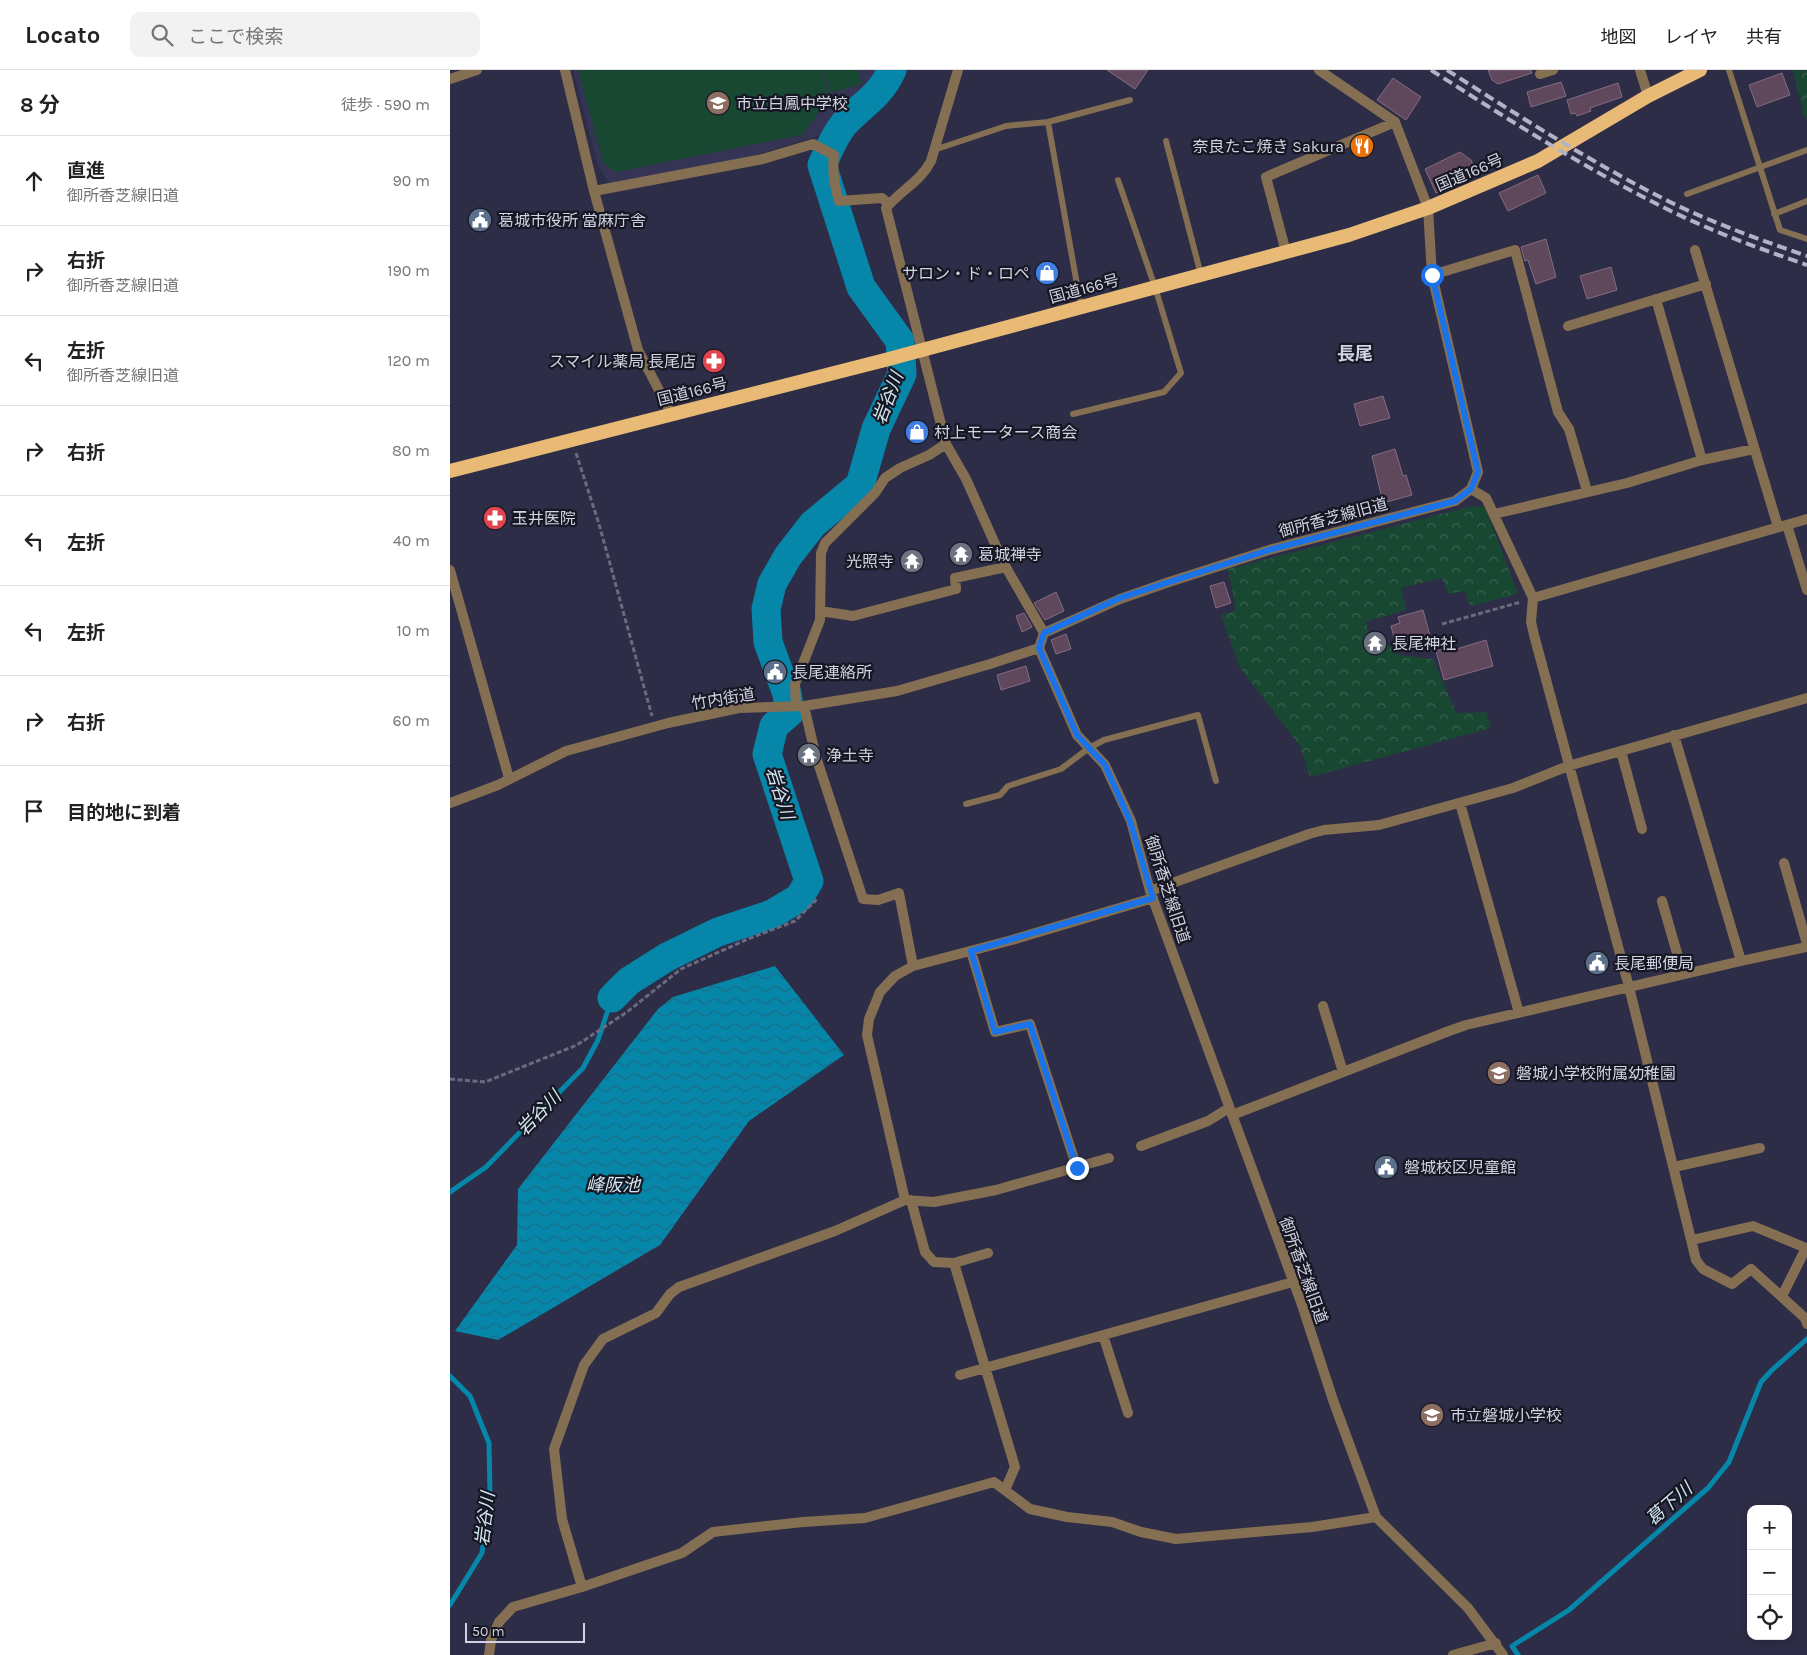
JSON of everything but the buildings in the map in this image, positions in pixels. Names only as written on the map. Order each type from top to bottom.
[{"type":"highway","name":"国道166号","points":[[450,471],[924,350],[1350,235],[1428,208],[1538,161],[1648,96],[1700,70]]},
{"type":"street","points":[[450,79],[477,70]]},
{"type":"street","points":[[565,70],[594,191],[638,350],[672,415]]},
{"type":"street","points":[[958,70],[934,150],[925,173],[896,197],[886,208],[924,350],[946,444],[966,479],[1006,567],[1044,633],[1039,648]]},
{"type":"street","points":[[1319,70],[1395,122],[1428,208],[1432,275],[1478,472],[1471,489],[1486,498],[1533,598],[1531,622],[1534,635],[1629,987],[1696,1260],[1703,1269],[1732,1284],[1751,1269],[1782,1296],[1806,1321]]},
{"type":"street","points":[[1540,74],[1553,70]]},
{"type":"street","points":[[1640,70],[1648,96]]},
{"type":"street","points":[[1286,252],[1266,177],[1395,122]]},
{"type":"street","points":[[594,191],[763,159],[812,144],[834,155],[832,170],[839,201],[882,198],[889,204]]},
{"type":"street","points":[[1432,275],[1515,250],[1558,412],[1569,429],[1587,492]]},
{"type":"street","points":[[1696,250],[1754,449],[1807,590]]},
{"type":"street","points":[[1568,326],[1706,284]]},
{"type":"street","points":[[1656,299],[1702,460]]},
{"type":"street","points":[[913,966],[899,892],[878,900],[863,899],[816,757],[794,706],[795,684],[820,620],[821,553],[825,543],[875,493],[884,478],[946,444]]},
{"type":"street","points":[[1494,514],[1628,483],[1702,460],[1754,449]]},
{"type":"street","name":"御所香芝線旧道","points":[[1044,633],[1120,598],[1269,550],[1455,501],[1471,489]]},
{"type":"street","points":[[1533,598],[1807,519]]},
{"type":"street","points":[[820,611],[854,616],[956,589],[955,578],[1006,567]]},
{"type":"street","points":[[450,570],[509,778]]},
{"type":"street","name":"御所香芝線旧道","points":[[1039,648],[1077,735],[1105,765],[1130,821],[1151,895],[1294,1282],[1332,1400],[1376,1517],[1468,1608],[1496,1643],[1503,1655]]},
{"type":"street","name":"竹内街道","points":[[450,803],[498,785],[566,751],[655,726],[739,708],[794,706],[897,691],[1039,648]]},
{"type":"street","points":[[988,1253],[954,1263],[934,1262],[925,1252],[908,1200],[867,1035],[869,1019],[880,992],[895,976],[913,966],[971,951],[1151,895],[1309,834],[1324,830],[1379,825],[1460,803],[1513,788],[1568,766],[1807,698]]},
{"type":"street","points":[[1674,736],[1741,960]]},
{"type":"street","points":[[1621,751],[1642,829]]},
{"type":"street","points":[[1460,803],[1519,1013]]},
{"type":"street","points":[[1141,1146],[1449,1031],[1807,945],[1784,863]]},
{"type":"street","points":[[1662,901],[1683,974]]},
{"type":"street","points":[[971,951],[995,1032],[1030,1024],[1077,1168]]},
{"type":"street","points":[[1323,1006],[1343,1072]]},
{"type":"street","points":[[1674,1167],[1760,1148]]},
{"type":"street","points":[[582,1587],[562,1519],[554,1449],[584,1365],[603,1339],[656,1313],[670,1294],[679,1286],[835,1231],[908,1200],[934,1202],[996,1190],[1109,1158]]},
{"type":"street","points":[[1692,1240],[1753,1226],[1806,1248],[1782,1296]]},
{"type":"street","points":[[954,1263],[1015,1467],[1005,1490]]},
{"type":"street","points":[[960,1375],[1294,1282]]},
{"type":"street","points":[[1102,1335],[1128,1413]]},
{"type":"street","points":[[490,1655],[491,1640],[499,1622],[513,1607],[582,1587],[682,1553],[713,1532],[803,1522],[865,1518],[994,1482],[1030,1509],[1067,1517],[1112,1522],[1141,1532],[1176,1540],[1312,1527],[1376,1517]]},
{"type":"street","points":[[1453,1655],[1496,1643]]},
{"type":"lane","points":[[1729,70],[1780,230],[1807,239]]},
{"type":"lane","points":[[934,150],[1006,126],[1048,122],[1130,100]]},
{"type":"lane","points":[[1048,122],[1081,307]]},
{"type":"lane","points":[[1166,141],[1201,275]]},
{"type":"lane","points":[[1687,194],[1807,150]]},
{"type":"lane","points":[[1074,414],[1164,392],[1181,373],[1155,287],[1118,180]]},
{"type":"lane","points":[[1774,214],[1807,201]]},
{"type":"lane","points":[[966,804],[1000,795],[1008,786],[1061,770],[1089,748],[1104,740],[1198,715],[1216,781]]},
{"type":"path","points":[[572,440],[599,524],[655,726]]},
{"type":"path","points":[[1442,624],[1533,598]]},
{"type":"path","points":[[450,1079],[485,1082],[577,1045],[627,1012],[681,969],[748,939],[795,921],[818,898]]},
{"type":"shaded area","name":"市立白鳳中学校","points":[[573,70],[886,70],[824,134],[749,157],[609,183],[598,165]]},
{"type":"green space","name":"市立白鳳中学校","points":[[578,70],[822,70],[829,98],[802,135],[617,172],[603,163]]},
{"type":"green space","points":[[823,70],[858,70],[862,84],[830,93]]},
{"type":"green space","points":[[1793,70],[1807,70],[1807,119],[1804,116]]},
{"type":"green space","name":"長尾神社","points":[[1472,506],[1485,507],[1518,594],[1470,606],[1465,591],[1448,594],[1442,578],[1401,588],[1406,610],[1366,622],[1372,651],[1390,646],[1398,655],[1433,659],[1456,713],[1486,712],[1491,728],[1310,777],[1300,746],[1240,668],[1221,615],[1236,610],[1228,569]]},
{"type":"water","name":"峰阪池","points":[[775,966],[844,1055],[749,1121],[660,1245],[498,1340],[455,1331],[517,1245],[518,1189],[658,1009],[673,997]]},
{"type":"waterway","name":"岩谷川","points":[[612,998],[629,981],[667,957],[718,932],[772,914],[799,898],[809,881],[767,754],[774,726],[790,712],[787,694],[768,642],[766,609],[772,584],[788,556],[813,524],[860,485],[876,429],[902,374],[900,341],[861,287],[822,165],[840,129],[876,94],[892,70]]},
{"type":"waterway","name":"岩谷川","points":[[450,1192],[486,1167],[583,1068],[598,1040],[612,998]]},
{"type":"waterway","name":"葛下川","points":[[1518,1655],[1512,1646],[1569,1610],[1708,1488],[1729,1462],[1761,1382],[1807,1339]]},
{"type":"waterway","name":"岩谷川","points":[[450,1376],[470,1396],[489,1443],[490,1495],[482,1553],[450,1605]]},
{"type":"railway","points":[[1431,70],[1490,108],[1611,180],[1706,227],[1807,265]]},
{"type":"railway","points":[[1447,70],[1560,141],[1676,205],[1758,239],[1807,256]]},
{"type":"place","name":"市立白鳳中学校","points":[[718,103]]},
{"type":"place","name":"奈良たこ焼き Sakura","points":[[1362,146]]},
{"type":"place","name":"葛城市役所 當麻庁舎","points":[[480,220]]},
{"type":"place","name":"サロン・ド・ロペ","points":[[1047,273]]},
{"type":"place","name":"スマイル薬局 長尾店","points":[[714,361]]},
{"type":"place","name":"村上モータース商会","points":[[917,432]]},
{"type":"place","name":"玉井医院","points":[[495,518]]},
{"type":"place","name":"葛城禅寺","points":[[961,554]]},
{"type":"place","name":"光照寺","points":[[912,561]]},
{"type":"place","name":"長尾神社","points":[[1375,643]]},
{"type":"place","name":"長尾連絡所","points":[[775,672]]},
{"type":"place","name":"浄土寺","points":[[809,755]]},
{"type":"place","name":"長尾郵便局","points":[[1597,963]]},
{"type":"place","name":"磐城小学校附属幼稚園","points":[[1499,1073]]},
{"type":"place","name":"磐城校区児童館","points":[[1386,1167]]},
{"type":"place","name":"市立磐城小学校","points":[[1432,1415]]},
{"type":"district","name":"長尾","points":[[1355,354]]},
{"type":"route","points":[[1077,1168],[1030,1024],[995,1032],[971,951],[1153,898],[1130,821],[1105,765],[1077,735],[1039,648],[1044,633],[1120,598],[1269,550],[1455,501],[1471,489],[1478,472],[1432,275]]}]
